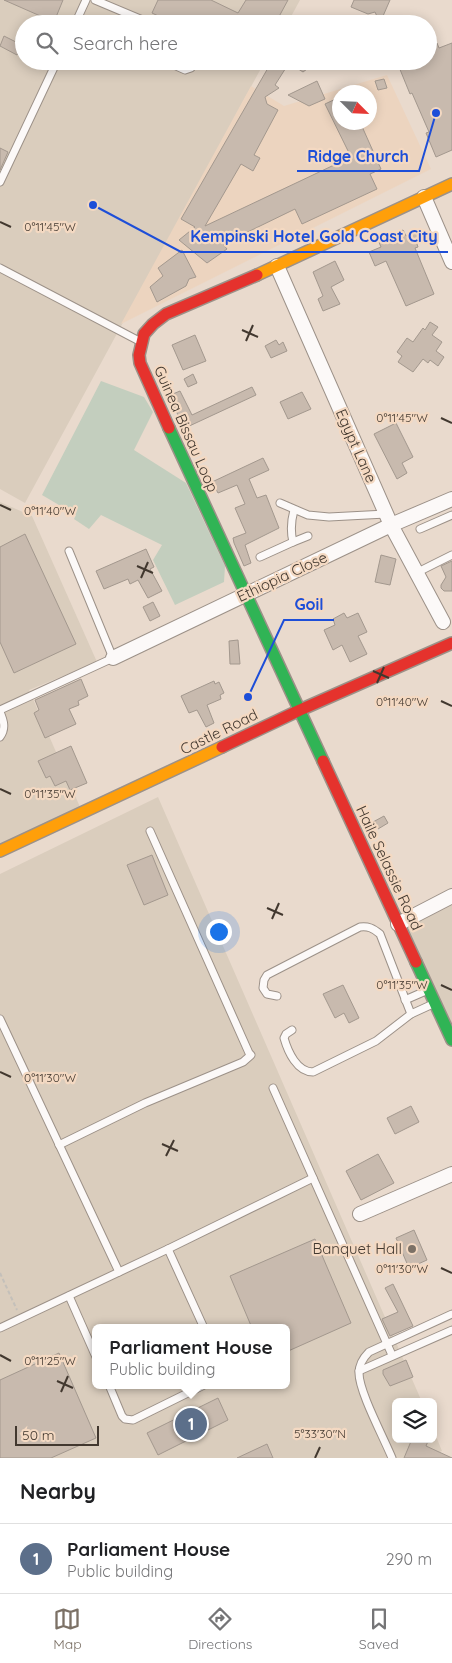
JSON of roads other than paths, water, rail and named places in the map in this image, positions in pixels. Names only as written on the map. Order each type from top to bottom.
[{"type":"street","points":[[141,343],[145,332],[153,322],[166,314],[277,266],[452,184]]},
{"type":"street","points":[[424,197],[451,255]]},
{"type":"street","name":"Egypt Lane","points":[[277,266],[388,519],[442,622]]},
{"type":"street","name":"Guinea Bissau Loop","points":[[141,343],[140,363],[176,445],[300,710]]},
{"type":"street","name":"Ethiopia Close","points":[[113,658],[246,593],[388,519],[452,499]]},
{"type":"street","name":"Castle Road","points":[[0,851],[300,710],[452,643]]},
{"type":"street","name":"Haile Selassie Road","points":[[300,710],[452,1040]]},
{"type":"street","points":[[398,924],[452,896]]},
{"type":"street","points":[[360,1214],[452,1174]]},
{"type":"lane","points":[[80,15],[86,0]]},
{"type":"lane","points":[[95,0],[131,15]]},
{"type":"lane","points":[[0,182],[53,70]]},
{"type":"lane","points":[[0,268],[141,343]]},
{"type":"lane","points":[[280,503],[308,515],[388,519]]},
{"type":"lane","points":[[293,542],[291,522],[294,510]]},
{"type":"lane","points":[[420,529],[452,515]]},
{"type":"lane","points":[[260,557],[308,536]]},
{"type":"lane","points":[[0,737],[4,730],[4,724],[0,711],[113,658],[70,551]]},
{"type":"lane","points":[[416,573],[452,555]]},
{"type":"lane","points":[[59,1145],[145,1103],[243,1062],[251,1055],[150,832]]},
{"type":"lane","points":[[277,996],[267,994],[263,988],[264,980],[268,975],[366,926],[380,934],[411,1014]]},
{"type":"lane","points":[[405,1000],[429,990]]},
{"type":"lane","points":[[292,1030],[284,1038],[286,1044],[300,1068],[307,1072],[313,1072],[376,1041],[411,1014],[435,1003]]},
{"type":"lane","points":[[0,1019],[119,1272]]},
{"type":"lane","points":[[273,1088],[392,1355]]},
{"type":"lane","points":[[0,1328],[313,1178]]},
{"type":"lane","points":[[168,1249],[202,1324]]},
{"type":"lane","points":[[69,1296],[92,1348]]},
{"type":"lane","points":[[392,1458],[361,1386],[359,1371],[361,1363],[369,1352],[452,1314]]},
{"type":"lane","points":[[436,1322],[443,1334]]},
{"type":"lane","points":[[359,1371],[452,1330]]},
{"type":"lane","points":[[111,1389],[122,1416],[125,1419],[134,1420],[196,1389]]},
{"type":"place","name":"Ridge Church","points":[[436,113]]},
{"type":"place","name":"Kempinski Hotel Gold Coast City","points":[[93,205]]},
{"type":"place","name":"Goil","points":[[248,697]]},
{"type":"place","name":"Banquet Hall","points":[[412,1249]]},
{"type":"place","name":"Parliament House","points":[[191,1424]]}]
